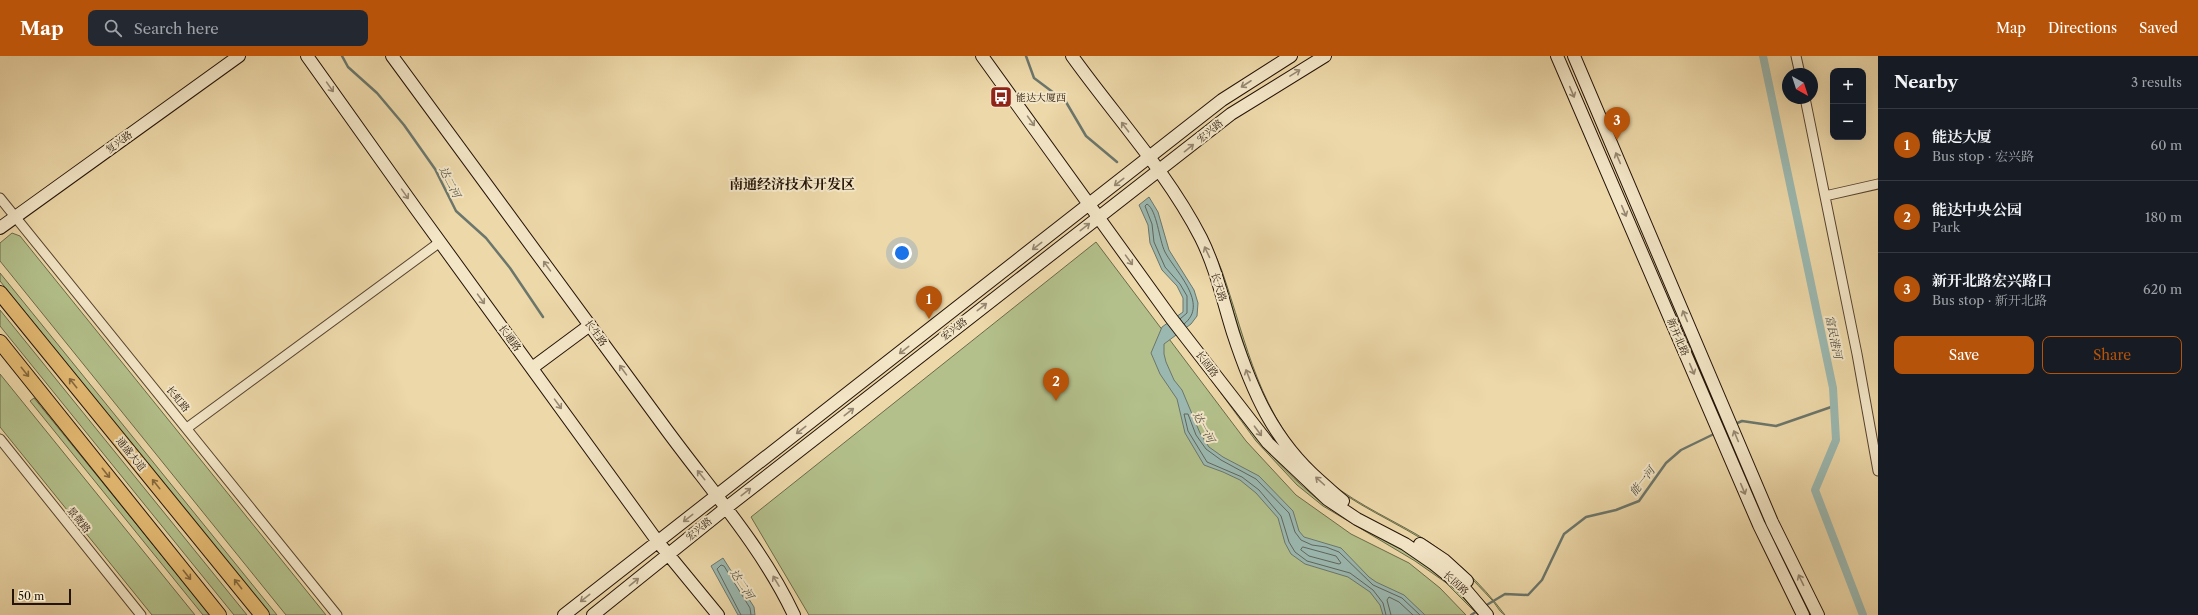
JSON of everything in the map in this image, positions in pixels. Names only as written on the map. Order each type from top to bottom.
[{"type":"main road","name":"通盛大道","points":[[0,293],[262,615]]},
{"type":"main road","points":[[0,342],[219,615]]},
{"type":"street","name":"复兴路","points":[[0,228],[8,215],[226,56]]},
{"type":"street","name":"复兴路","points":[[8,215],[239,56]]},
{"type":"street","name":"长通路","points":[[307,56],[658,542],[718,615]]},
{"type":"street","name":"长生路","points":[[392,56],[717,495],[767,566],[794,615]]},
{"type":"street","name":"长固路","points":[[982,56],[1072,178],[1098,217],[1171,318],[1268,443],[1314,488],[1357,519],[1405,544],[1434,564],[1464,588],[1487,615]]},
{"type":"street","name":"长天路","points":[[1072,56],[1148,158],[1189,218],[1212,263],[1260,406],[1276,432],[1301,464],[1336,496],[1362,513]]},
{"type":"street","name":"宏兴路","points":[[564,615],[1090,205],[1222,100],[1291,56]]},
{"type":"street","name":"宏兴路","points":[[593,615],[726,508],[1231,114],[1325,56]]},
{"type":"street","name":"新开北路","points":[[1557,56],[1758,525],[1803,615]]},
{"type":"street","name":"新开北路","points":[[1574,56],[1772,522],[1818,615]]},
{"type":"street","points":[[1796,56],[1799,68]]},
{"type":"street","points":[[1806,104],[1858,354],[1878,471]]},
{"type":"street","points":[[1825,196],[1878,184]]},
{"type":"street","name":"长虹路","points":[[0,198],[8,215],[187,428],[337,615]]},
{"type":"street","points":[[187,428],[440,242]]},
{"type":"street","points":[[532,368],[590,325]]},
{"type":"street","name":"景微路","points":[[0,439],[141,615]]},
{"type":"street","name":"长固路","points":[[1362,513],[1402,533],[1444,560],[1468,581],[1496,615]]},
{"type":"green space","points":[[1202,228],[1222,271],[1257,378],[1268,403],[1298,450],[1319,473],[1341,491],[1416,534],[1442,552],[1345,495],[1318,474],[1298,452],[1281,429],[1268,405],[1256,379],[1221,272]]},
{"type":"green space","points":[[12,233],[20,236],[326,615],[286,615],[0,261],[0,243]]},
{"type":"green space","points":[[1096,242],[1246,441],[1296,495],[1351,534],[1409,563],[1440,588],[1466,615],[809,615],[751,517]]},
{"type":"green space","points":[[0,273],[277,615],[270,615],[0,281]]},
{"type":"green space","points":[[0,310],[247,615],[234,615],[0,326]]},
{"type":"green space","points":[[1185,344],[1249,429],[1284,469],[1303,487],[1324,504],[1358,526],[1395,545],[1440,576],[1460,594],[1478,615],[1445,582],[1415,561],[1323,506],[1297,485],[1256,441]]},
{"type":"green space","points":[[0,374],[195,615],[152,615],[0,427]]},
{"type":"green space","points":[[34,398],[210,615],[203,615],[30,401]]},
{"type":"green space","points":[[1445,554],[1476,581],[1505,615],[1493,601]]},
{"type":"water","points":[[1149,197],[1158,212],[1169,250],[1194,290],[1198,303],[1197,316],[1191,324],[1164,344],[1164,354],[1174,380],[1182,390],[1200,433],[1209,447],[1223,457],[1259,476],[1293,511],[1299,531],[1304,537],[1341,548],[1369,577],[1376,582],[1404,595],[1425,615],[1383,615],[1380,605],[1370,592],[1348,577],[1305,564],[1291,554],[1285,543],[1278,518],[1256,493],[1240,480],[1204,465],[1185,433],[1177,399],[1160,374],[1151,353],[1162,327],[1183,312],[1183,298],[1177,286],[1162,270],[1150,243],[1148,225],[1139,205]]},
{"type":"water","points":[[723,558],[754,607],[755,615],[738,615],[711,566]]},
{"type":"waterway","name":"达二河","points":[[342,56],[348,67],[377,93],[404,125],[435,169],[456,211],[486,238],[510,268],[543,317]]},
{"type":"waterway","name":"达一河","points":[[1026,56],[1034,78],[1066,102],[1086,136],[1117,162]]},
{"type":"waterway","name":"富民港河","points":[[1763,56],[1833,388],[1836,440],[1815,490],[1863,615]]},
{"type":"waterway","name":"能一河","points":[[1735,424],[1742,421],[1776,426],[1834,406]]},
{"type":"waterway","name":"能一河","points":[[1485,606],[1505,594],[1528,595],[1542,580],[1564,534],[1586,517],[1616,510],[1639,501],[1666,463],[1681,450],[1716,433]]},
{"type":"waterway","name":"能一河","points":[[1471,615],[1479,610]]},
{"type":"place","name":"能达大厦西","points":[[1001,97]]},
{"type":"place","name":"新开北路宏兴路口","points":[[1617,140]]},
{"type":"place","name":"能达大厦","points":[[929,319]]},
{"type":"place","name":"能达中央公园","points":[[1056,401]]},
{"type":"district","name":"南通经济技术开发区","points":[[792,184]]}]
